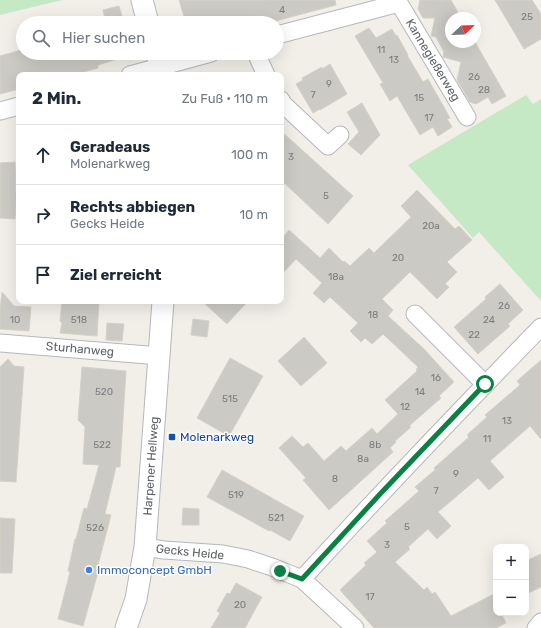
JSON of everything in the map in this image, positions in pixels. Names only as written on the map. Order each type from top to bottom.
[{"type":"street","points":[[142,0],[146,16]]},
{"type":"street","name":"Kannegießerweg","points":[[284,33],[398,1],[467,117]]},
{"type":"street","points":[[139,72],[181,60]]},
{"type":"street","points":[[259,60],[265,72]]},
{"type":"street","points":[[284,105],[328,146],[340,135]]},
{"type":"street","points":[[0,111],[16,107]]},
{"type":"street","name":"Harpener Hellweg","points":[[126,628],[136,599],[145,547],[163,304]]},
{"type":"street","points":[[415,314],[485,384]]},
{"type":"street","points":[[302,579],[381,493],[485,384],[541,328]]},
{"type":"street","name":"Sturhanweg","points":[[0,343],[160,356]]},
{"type":"street","name":"Gecks Heide","points":[[145,547],[164,550],[222,554],[248,560],[302,579],[355,628]]},
{"type":"street","points":[[536,628],[541,622]]},
{"type":"green space","points":[[0,0],[62,0],[0,15]]},
{"type":"green space","points":[[526,95],[533,104],[541,99],[541,301],[479,232],[473,238],[408,165]]},
{"type":"building","points":[[179,0],[335,0],[336,5],[284,19],[284,16],[184,16]]},
{"type":"building","points":[[420,0],[451,0],[458,12],[445,12],[445,48],[478,48],[506,96],[492,104],[488,97],[476,104],[470,102],[457,80],[461,62],[443,57],[444,52],[436,37],[431,36],[435,18],[423,18],[418,9]]},
{"type":"building","points":[[495,0],[532,0],[541,14],[541,39],[524,49]]},
{"type":"building","points":[[119,6],[122,16],[104,16],[103,10]]},
{"type":"building","points":[[369,28],[376,38],[392,29],[396,36],[397,35],[423,82],[428,79],[450,118],[447,119],[452,127],[438,136],[433,127],[420,135],[397,96],[390,101],[380,84],[383,83],[355,36]]},
{"type":"building","points":[[16,51],[16,60],[114,60],[98,65],[98,68],[83,72],[16,72],[16,90],[0,94],[0,56]]},
{"type":"building","points":[[330,64],[347,94],[313,113],[296,84],[303,80],[302,78]]},
{"type":"building","points":[[362,103],[380,135],[361,155],[348,144],[359,132],[347,112]]},
{"type":"building","points":[[284,134],[353,196],[328,224],[284,183]]},
{"type":"building","points":[[15,162],[15,219],[0,218],[0,163]]},
{"type":"building","points":[[417,190],[455,229],[459,226],[472,240],[447,262],[457,272],[445,284],[449,287],[437,299],[410,272],[382,299],[393,310],[388,316],[424,349],[454,382],[439,396],[441,398],[409,426],[411,427],[395,441],[396,442],[390,448],[393,452],[329,510],[303,480],[306,478],[279,448],[292,436],[303,447],[308,443],[324,461],[341,446],[346,451],[372,428],[377,434],[398,414],[385,400],[417,371],[416,370],[418,367],[383,334],[372,344],[365,338],[361,342],[350,331],[358,323],[330,297],[324,303],[313,293],[322,283],[296,259],[284,272],[284,236],[289,230],[320,258],[329,248],[343,262],[344,261],[350,266],[369,248],[374,253],[411,217],[401,206]]},
{"type":"building","points":[[500,284],[523,310],[508,324],[510,326],[478,354],[454,327],[486,299],[485,297]]},
{"type":"building","points":[[2,292],[14,306],[31,307],[29,331],[0,329]]},
{"type":"building","points":[[62,304],[99,304],[97,336],[60,333],[62,323],[60,321]]},
{"type":"building","points":[[205,304],[245,304],[227,324]]},
{"type":"building","points":[[193,319],[209,321],[207,337],[191,335]]},
{"type":"building","points":[[107,323],[124,324],[122,341],[106,340]]},
{"type":"building","points":[[304,337],[327,363],[301,386],[278,361]]},
{"type":"building","points":[[230,358],[263,376],[229,436],[197,418]]},
{"type":"building","points":[[8,359],[14,366],[24,367],[16,482],[0,481],[0,367]]},
{"type":"building","points":[[541,360],[541,439],[530,426],[490,461],[504,477],[489,490],[478,478],[438,512],[451,526],[437,539],[428,529],[408,547],[410,549],[395,562],[424,590],[427,587],[432,594],[435,592],[451,616],[493,595],[493,616],[502,616],[506,623],[496,628],[374,628],[340,590],[366,565],[364,563],[377,552],[367,541],[387,523],[385,521],[419,491],[415,487],[469,437],[467,435],[487,417],[485,415],[520,385],[517,381]]},
{"type":"building","points":[[82,367],[126,371],[120,467],[116,467],[105,514],[111,515],[98,565],[98,572],[83,626],[58,619],[70,572],[68,571],[75,539],[84,508],[87,509],[99,465],[83,464],[85,427],[78,420]]},
{"type":"building","points":[[222,470],[304,516],[290,541],[207,497]]},
{"type":"building","points":[[183,508],[199,509],[199,525],[182,525]]},
{"type":"building","points":[[0,518],[15,519],[12,573],[0,573]]},
{"type":"building","points":[[541,554],[541,587],[529,593],[529,580],[529,560]]},
{"type":"building","points":[[236,583],[262,597],[245,628],[211,628],[220,613],[217,611],[227,593],[230,594]]},
{"type":"place","name":"Molenarkweg","points":[[172,437]]},
{"type":"place","name":"Immoconcept GmbH","points":[[89,570]]},
{"type":"route","points":[[280,571],[302,579],[381,493],[485,384]]}]
